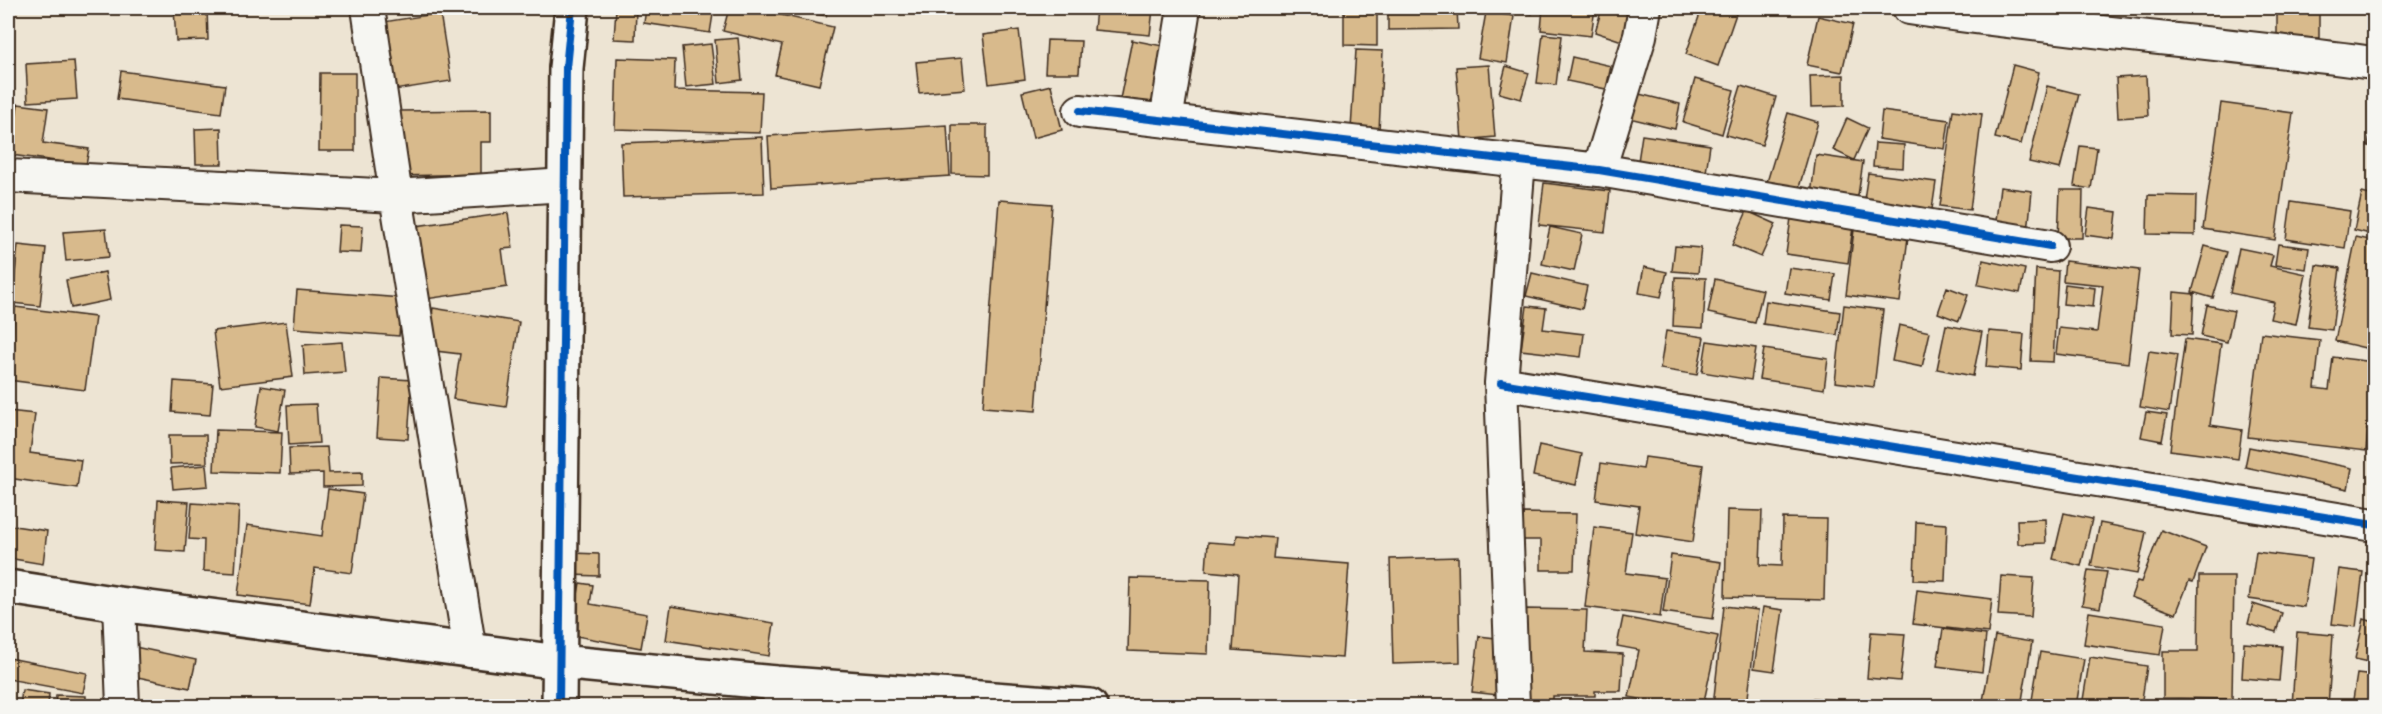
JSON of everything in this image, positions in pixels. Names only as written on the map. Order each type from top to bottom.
[{"type":"main road","points":[[559,706],[566,68],[572,8]]},
{"type":"main road","points":[[8,587],[119,604],[559,662],[779,695],[1090,706]]},
{"type":"street","points":[[368,8],[470,651]]},
{"type":"street","points":[[1166,121],[1184,8]]},
{"type":"street","points":[[1599,170],[1640,36],[1645,8]]},
{"type":"street","points":[[1909,8],[2241,45],[2374,63]]},
{"type":"street","points":[[1080,111],[1599,170],[2050,246]]},
{"type":"street","points":[[1513,706],[1501,383],[1519,161]]},
{"type":"street","points":[[8,176],[396,195],[565,185]]},
{"type":"street","points":[[1501,383],[2374,525]]},
{"type":"street","points":[[119,604],[123,706]]},
{"type":"building","points":[[174,8],[207,8],[208,40],[176,41]]},
{"type":"building","points":[[616,8],[636,8],[635,40],[614,39]]},
{"type":"building","points":[[646,8],[714,8],[710,33],[644,23]]},
{"type":"building","points":[[729,8],[751,8],[833,27],[819,85],[775,75],[782,45],[723,31]]},
{"type":"building","points":[[781,8],[828,8],[826,16]]},
{"type":"building","points":[[1096,8],[1153,9],[1150,35],[1094,30]]},
{"type":"building","points":[[1344,8],[1377,8],[1377,46],[1344,45]]},
{"type":"building","points":[[1388,8],[1457,8],[1458,29],[1388,30]]},
{"type":"building","points":[[1504,8],[1534,8],[1532,14]]},
{"type":"building","points":[[1543,8],[1595,8],[1591,36],[1541,30]]},
{"type":"building","points":[[1602,8],[1632,8],[1622,41],[1595,32]]},
{"type":"building","points":[[1702,8],[1738,8],[1718,66],[1686,54]]},
{"type":"building","points":[[2277,8],[2319,8],[2319,38],[2277,37]]},
{"type":"building","points":[[1486,12],[1514,16],[1507,63],[1478,58]]},
{"type":"building","points":[[440,13],[451,81],[388,91],[377,23]]},
{"type":"building","points":[[1818,16],[1853,24],[1842,72],[1807,65]]},
{"type":"building","points":[[1019,30],[1025,79],[989,84],[983,35]]},
{"type":"building","points":[[1543,34],[1562,36],[1556,85],[1537,83]]},
{"type":"building","points":[[738,38],[742,80],[719,83],[715,40]]},
{"type":"building","points":[[1047,40],[1081,41],[1079,73],[1045,73]]},
{"type":"building","points":[[1132,40],[1168,47],[1155,111],[1119,104]]},
{"type":"building","points":[[711,44],[716,84],[686,87],[682,47]]},
{"type":"building","points":[[1356,50],[1383,51],[1379,131],[1351,129]]},
{"type":"building","points":[[1572,57],[1611,66],[1606,89],[1567,81]]},
{"type":"building","points":[[617,58],[675,60],[674,90],[762,92],[760,133],[615,129]]},
{"type":"building","points":[[962,58],[965,89],[919,93],[916,62]]},
{"type":"building","points":[[74,61],[77,99],[28,102],[26,64]]},
{"type":"building","points":[[1489,65],[1495,137],[1462,140],[1456,67]]},
{"type":"building","points":[[2013,65],[2039,72],[2021,144],[1995,138]]},
{"type":"building","points":[[1506,66],[1529,73],[1521,99],[1499,93]]},
{"type":"building","points":[[121,71],[225,85],[221,113],[117,99]]},
{"type":"building","points":[[320,73],[355,73],[355,151],[319,151]]},
{"type":"building","points":[[1844,75],[1844,106],[1811,107],[1810,76]]},
{"type":"building","points":[[2146,76],[2148,116],[2118,118],[2116,78]]},
{"type":"building","points":[[1695,79],[1734,90],[1722,134],[1683,122]]},
{"type":"building","points":[[1051,85],[1062,130],[1033,138],[1022,92]]},
{"type":"building","points":[[1741,86],[1776,97],[1762,145],[1726,135]]},
{"type":"building","points":[[2047,86],[2079,94],[2060,169],[2029,162]]},
{"type":"building","points":[[1631,92],[1680,104],[1675,129],[1625,117]]},
{"type":"building","points":[[2221,103],[2293,113],[2275,240],[2203,229]]},
{"type":"building","points":[[18,104],[48,108],[43,143],[89,149],[86,165],[11,155]]},
{"type":"building","points":[[491,110],[491,142],[481,142],[481,174],[398,176],[398,111]]},
{"type":"building","points":[[1953,110],[1982,114],[1970,210],[1940,206]]},
{"type":"building","points":[[1882,111],[1949,120],[1945,149],[1879,139]]},
{"type":"building","points":[[1788,113],[1818,122],[1798,191],[1767,182]]},
{"type":"building","points":[[2374,114],[2374,147],[2368,146]]},
{"type":"building","points":[[1847,118],[1868,128],[1854,160],[1833,150]]},
{"type":"building","points":[[947,125],[950,176],[771,188],[768,136]]},
{"type":"building","points":[[952,125],[987,125],[987,175],[952,174]]},
{"type":"building","points":[[221,128],[222,164],[196,164],[195,129]]},
{"type":"building","points":[[1642,135],[1710,145],[1705,179],[1637,168]]},
{"type":"building","points":[[762,137],[764,193],[623,197],[621,143]]},
{"type":"building","points":[[1875,143],[1904,145],[1903,168],[1873,166]]},
{"type":"building","points":[[2080,146],[2097,148],[2091,189],[2074,186]]},
{"type":"building","points":[[1816,155],[1863,162],[1857,202],[1811,195]]},
{"type":"building","points":[[1868,173],[1936,182],[1931,216],[1863,206]]},
{"type":"building","points":[[1544,183],[1610,191],[1605,232],[1539,225]]},
{"type":"building","points":[[2000,187],[2032,191],[2028,232],[1995,229]]},
{"type":"building","points":[[2060,190],[2083,190],[2082,238],[2058,238]]},
{"type":"building","points":[[2362,193],[2374,196],[2374,235],[2354,230]]},
{"type":"building","points":[[2148,195],[2196,196],[2195,235],[2147,234]]},
{"type":"building","points":[[999,200],[1052,204],[1036,411],[983,407]]},
{"type":"building","points":[[2291,202],[2350,211],[2345,248],[2286,239]]},
{"type":"building","points":[[2089,208],[2117,212],[2114,239],[2085,235]]},
{"type":"building","points":[[1747,211],[1776,224],[1761,257],[1732,245]]},
{"type":"building","points":[[508,213],[513,248],[502,249],[507,287],[426,299],[416,226]]},
{"type":"building","points":[[1791,218],[1853,227],[1848,263],[1786,254]]},
{"type":"building","points":[[339,225],[363,226],[361,253],[337,252]]},
{"type":"building","points":[[1550,227],[1582,234],[1574,271],[1542,264]]},
{"type":"building","points":[[106,229],[109,257],[66,261],[63,232]]},
{"type":"building","points":[[1854,230],[1908,237],[1900,302],[1846,295]]},
{"type":"building","points":[[2356,237],[2374,241],[2374,350],[2335,341]]},
{"type":"building","points":[[2278,244],[2309,248],[2306,269],[2275,265]]},
{"type":"building","points":[[18,245],[46,248],[40,306],[12,303]]},
{"type":"building","points":[[1675,246],[1701,248],[1698,273],[1672,271]]},
{"type":"building","points":[[2205,246],[2227,252],[2213,298],[2192,292]]},
{"type":"building","points":[[2239,248],[2273,255],[2270,266],[2306,274],[2296,324],[2270,319],[2274,302],[2230,293]]},
{"type":"building","points":[[1983,260],[2025,269],[2020,293],[1978,285]]},
{"type":"building","points":[[2065,261],[2139,270],[2128,363],[2056,354],[2059,328],[2097,332],[2103,285],[2063,281]]},
{"type":"building","points":[[2316,265],[2340,268],[2332,330],[2308,327]]},
{"type":"building","points":[[1644,267],[1667,272],[1661,297],[1639,293]]},
{"type":"building","points":[[1789,268],[1835,274],[1831,300],[1785,293]]},
{"type":"building","points":[[2036,269],[2058,271],[2053,362],[2031,361]]},
{"type":"building","points":[[105,272],[110,300],[71,308],[66,280]]},
{"type":"building","points":[[1532,273],[1587,286],[1582,309],[1526,296]]},
{"type":"building","points":[[1675,277],[1706,278],[1703,328],[1673,326]]},
{"type":"building","points":[[1715,279],[1763,290],[1755,323],[1708,313]]},
{"type":"building","points":[[2065,284],[2095,288],[2093,307],[2063,304]]},
{"type":"building","points":[[1947,287],[1968,295],[1959,321],[1938,313]]},
{"type":"building","points":[[297,290],[402,298],[399,336],[294,328]]},
{"type":"building","points":[[2174,292],[2194,294],[2192,335],[2172,334]]},
{"type":"building","points":[[1766,301],[1840,312],[1837,335],[1763,324]]},
{"type":"building","points":[[1844,305],[1883,310],[1874,387],[1835,382]]},
{"type":"building","points":[[2207,305],[2234,311],[2227,342],[2201,336]]},
{"type":"building","points":[[1527,306],[1546,308],[1543,329],[1584,334],[1581,357],[1521,350]]},
{"type":"building","points":[[15,307],[95,317],[85,390],[8,380]]},
{"type":"building","points":[[433,308],[519,322],[506,407],[453,399],[460,354],[427,350]]},
{"type":"building","points":[[286,322],[293,377],[220,386],[213,331]]},
{"type":"building","points":[[1899,325],[1930,332],[1922,367],[1892,361]]},
{"type":"building","points":[[1946,325],[1982,332],[1973,376],[1937,369]]},
{"type":"building","points":[[1666,331],[1704,337],[1697,375],[1660,369]]},
{"type":"building","points":[[1989,331],[2024,334],[2021,370],[1986,367]]},
{"type":"building","points":[[2261,333],[2320,340],[2315,388],[2329,390],[2333,357],[2374,362],[2366,451],[2248,437]]},
{"type":"building","points":[[2185,339],[2221,344],[2210,425],[2242,430],[2238,459],[2170,450]]},
{"type":"building","points":[[1707,341],[1756,348],[1751,380],[1702,372]]},
{"type":"building","points":[[342,342],[345,372],[305,375],[303,345]]},
{"type":"building","points":[[1764,349],[1828,359],[1824,389],[1759,379]]},
{"type":"building","points":[[2149,351],[2177,355],[2169,412],[2140,407]]},
{"type":"building","points":[[381,378],[412,380],[408,439],[377,437]]},
{"type":"building","points":[[174,381],[213,384],[210,415],[172,412]]},
{"type":"building","points":[[261,386],[285,390],[278,431],[255,427]]},
{"type":"building","points":[[316,404],[319,443],[289,445],[287,405]]},
{"type":"building","points":[[8,411],[35,414],[30,453],[81,460],[77,488],[8,478]]},
{"type":"building","points":[[2146,412],[2167,415],[2162,441],[2141,437]]},
{"type":"building","points":[[216,430],[282,432],[280,473],[214,471]]},
{"type":"building","points":[[169,435],[206,435],[207,463],[170,464]]},
{"type":"building","points":[[1539,445],[1582,454],[1576,485],[1533,476]]},
{"type":"building","points":[[327,447],[329,473],[362,472],[362,486],[323,487],[323,473],[290,474],[289,448]]},
{"type":"building","points":[[2249,447],[2352,468],[2348,489],[2245,467]]},
{"type":"building","points":[[1645,457],[1703,465],[1693,542],[1635,533],[1639,506],[1596,500],[1601,463],[1643,469]]},
{"type":"building","points":[[206,465],[208,486],[173,489],[171,468]]},
{"type":"building","points":[[328,489],[363,494],[352,573],[315,568],[310,604],[238,595],[247,525],[322,536]]},
{"type":"building","points":[[158,500],[189,502],[185,552],[155,550]]},
{"type":"building","points":[[192,503],[239,506],[235,573],[203,571],[204,540],[189,539]]},
{"type":"building","points":[[1727,510],[1762,511],[1760,565],[1782,566],[1783,518],[1826,519],[1824,600],[1725,597]]},
{"type":"building","points":[[1523,513],[1576,514],[1574,570],[1541,570],[1541,540],[1523,540]]},
{"type":"building","points":[[2064,513],[2092,519],[2081,566],[2053,559]]},
{"type":"building","points":[[2045,519],[2046,543],[2018,544],[2017,520]]},
{"type":"building","points":[[1916,522],[1947,524],[1945,581],[1914,580]]},
{"type":"building","points":[[2100,523],[2146,532],[2137,574],[2091,566]]},
{"type":"building","points":[[8,525],[47,531],[43,564],[8,558]]},
{"type":"building","points":[[1594,527],[1632,532],[1626,573],[1665,578],[1660,617],[1585,607]]},
{"type":"building","points":[[2161,530],[2206,547],[2193,582],[2189,581],[2176,614],[2131,597],[2137,581],[2141,582]]},
{"type":"building","points":[[1237,535],[1275,538],[1273,558],[1349,564],[1342,658],[1233,650],[1238,574],[1206,571],[1208,542],[1236,544]]},
{"type":"building","points":[[2256,552],[2311,559],[2304,607],[2249,599]]},
{"type":"building","points":[[572,553],[599,554],[599,576],[571,575]]},
{"type":"building","points":[[1671,555],[1721,562],[1713,619],[1663,612]]},
{"type":"building","points":[[1458,557],[1460,662],[1393,664],[1390,559]]},
{"type":"building","points":[[2339,569],[2363,572],[2356,627],[2332,624]]},
{"type":"building","points":[[2088,570],[2107,572],[2100,608],[2082,605]]},
{"type":"building","points":[[2001,576],[2034,578],[2031,617],[1998,615]]},
{"type":"building","points":[[2199,576],[2234,576],[2232,699],[2163,698],[2163,651],[2198,651]]},
{"type":"building","points":[[1130,578],[1210,580],[1208,654],[1128,651]]},
{"type":"building","points":[[580,583],[593,585],[590,604],[647,614],[641,648],[571,635]]},
{"type":"building","points":[[1917,590],[1992,599],[1988,633],[1913,624]]},
{"type":"building","points":[[2253,604],[2282,613],[2276,632],[2248,624]]},
{"type":"building","points":[[671,606],[774,623],[769,656],[666,640]]},
{"type":"building","points":[[1724,606],[1758,610],[1747,706],[1713,706]]},
{"type":"building","points":[[1763,607],[1783,610],[1774,671],[1754,668]]},
{"type":"building","points":[[1523,609],[1587,610],[1585,652],[1623,654],[1621,691],[1595,691],[1595,696],[1553,696],[1553,706],[1520,706]]},
{"type":"building","points":[[2089,612],[2165,624],[2160,655],[2084,644]]},
{"type":"building","points":[[1623,617],[1718,636],[1703,706],[1675,706],[1629,697],[1639,650],[1617,646]]},
{"type":"building","points":[[2364,619],[2374,622],[2374,663],[2355,659]]},
{"type":"building","points":[[1943,629],[1986,635],[1982,672],[1937,666]]},
{"type":"building","points":[[1871,632],[1905,634],[1900,681],[1867,678]]},
{"type":"building","points":[[2297,632],[2333,635],[2328,706],[2292,706]]},
{"type":"building","points":[[1479,636],[1504,639],[1498,695],[1472,692]]},
{"type":"building","points":[[1995,636],[2032,642],[2021,706],[1982,706]]},
{"type":"building","points":[[2244,643],[2282,646],[2279,681],[2242,678]]},
{"type":"building","points":[[135,647],[196,660],[190,688],[128,675]]},
{"type":"building","points":[[2040,652],[2084,659],[2076,706],[2031,706]]},
{"type":"building","points":[[2090,657],[2147,666],[2141,706],[2082,706]]},
{"type":"building","points":[[9,658],[87,673],[83,693],[8,679]]},
{"type":"building","points":[[2357,674],[2374,676],[2374,706],[2352,706]]},
{"type":"building","points":[[22,690],[49,694],[48,706],[20,706]]},
{"type":"building","points":[[56,695],[86,696],[86,706],[55,706]]},
{"type":"building","points":[[1813,698],[1895,706],[1812,706]]},
{"type":"building","points":[[1913,701],[1941,706],[1912,706]]},
{"type":"cycle path","points":[[559,706],[566,68],[572,8]]},
{"type":"cycle path","points":[[1080,111],[1599,170],[2050,246]]},
{"type":"cycle path","points":[[1501,383],[2374,525]]}]
